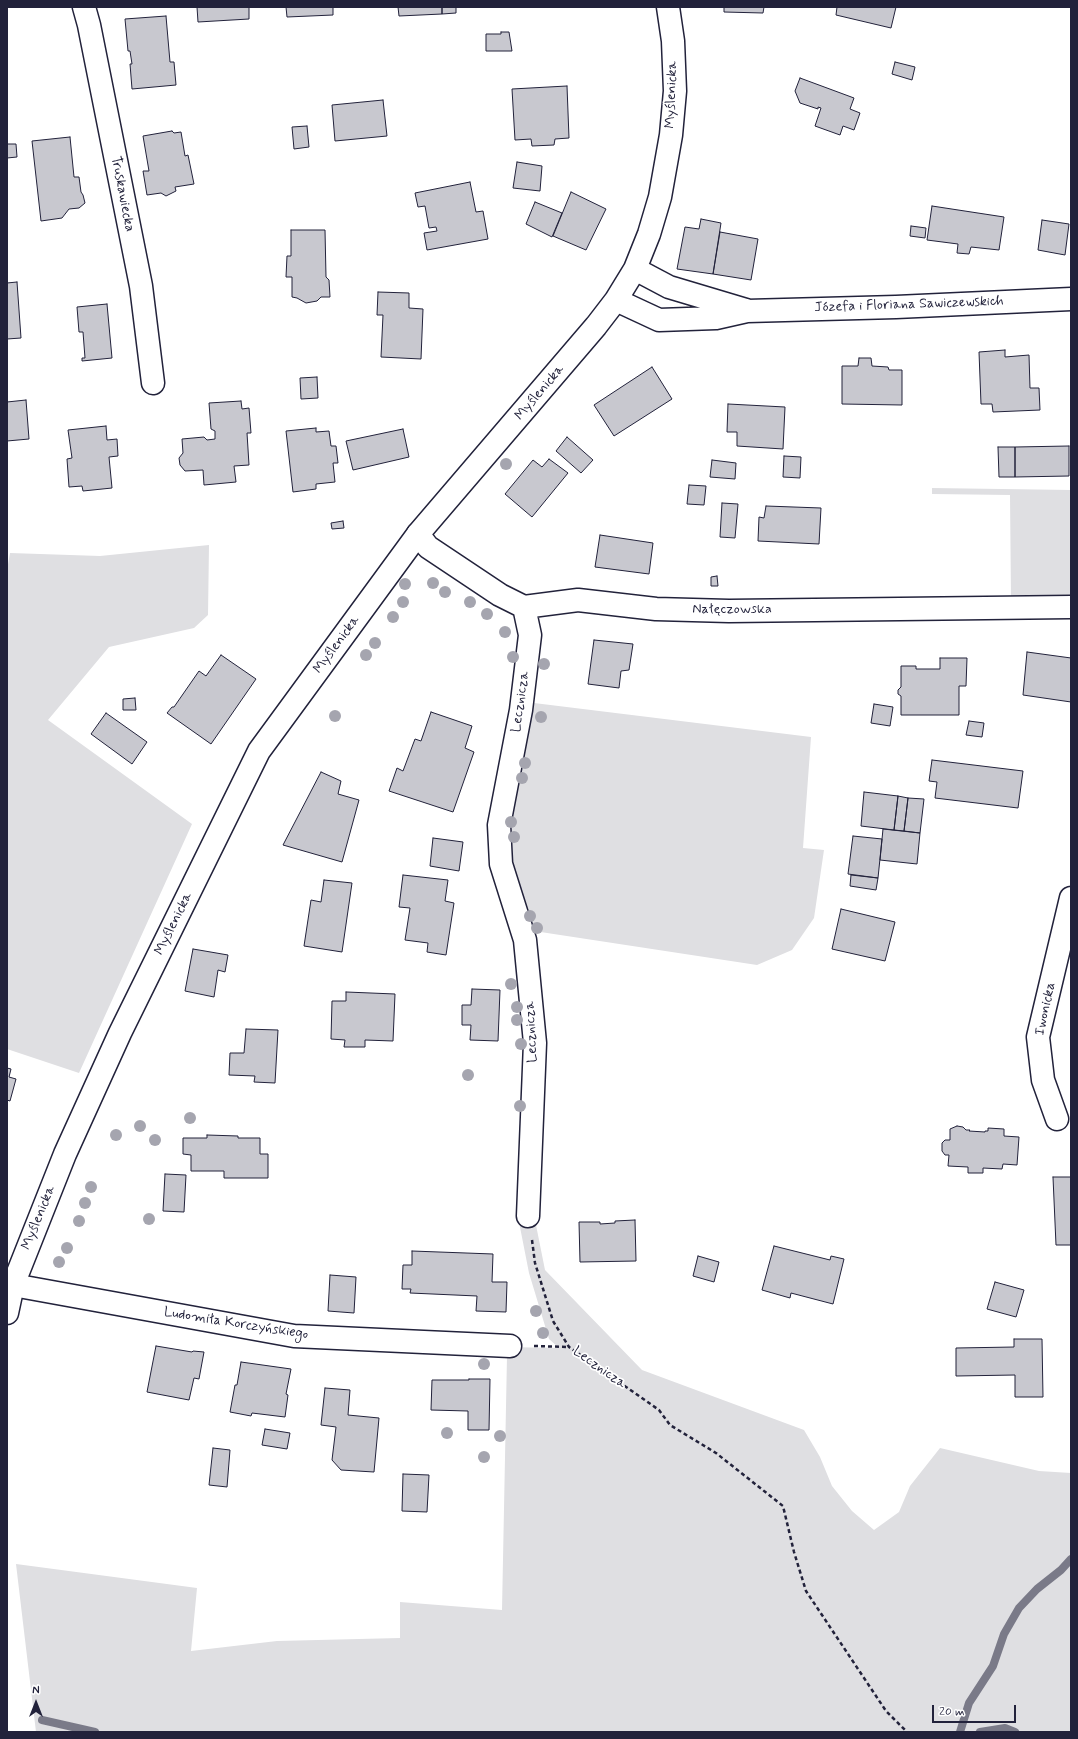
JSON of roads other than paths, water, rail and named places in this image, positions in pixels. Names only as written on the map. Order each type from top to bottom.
[{"type":"street","name":"Truskawiecka","points":[[84,7],[89,25],[141,286],[153,383]]},
{"type":"street","name":"Myślenicka","points":[[7,1313],[13,1285],[65,1154],[120,1033],[259,751],[418,534],[554,377],[616,300],[635,269],[649,234],[660,197],[671,135],[675,91],[673,41],[668,7]]},
{"type":"street","name":"Józefa i Floriana Sawiczewskich","points":[[635,269],[669,287],[747,311]]},
{"type":"street","name":"Józefa i Floriana Sawiczewskich","points":[[616,300],[659,320],[716,318],[747,311],[896,307],[1071,299]]},
{"type":"street","points":[[418,534],[428,547],[500,595],[524,607]]},
{"type":"street","name":"Nałęczowska","points":[[524,607],[578,600],[656,610],[729,611],[1071,607]]},
{"type":"street","name":"Lecznicza","points":[[524,607],[530,635],[522,702],[499,824],[501,864],[525,940],[535,1043],[528,1216]]},
{"type":"street","name":"Iwonicka","points":[[1057,1119],[1043,1080],[1038,1037],[1071,898]]},
{"type":"street","name":"Ludomiła Korczyńskiego","points":[[13,1285],[294,1336],[510,1346]]},
{"type":"waterway","points":[[960,1732],[969,1703],[993,1666],[1004,1634],[1019,1608],[1037,1589],[1061,1570],[1071,1559]]},
{"type":"waterway","points":[[42,1720],[95,1732]]},
{"type":"waterway","points":[[980,1732],[1005,1728],[1015,1732]]}]
